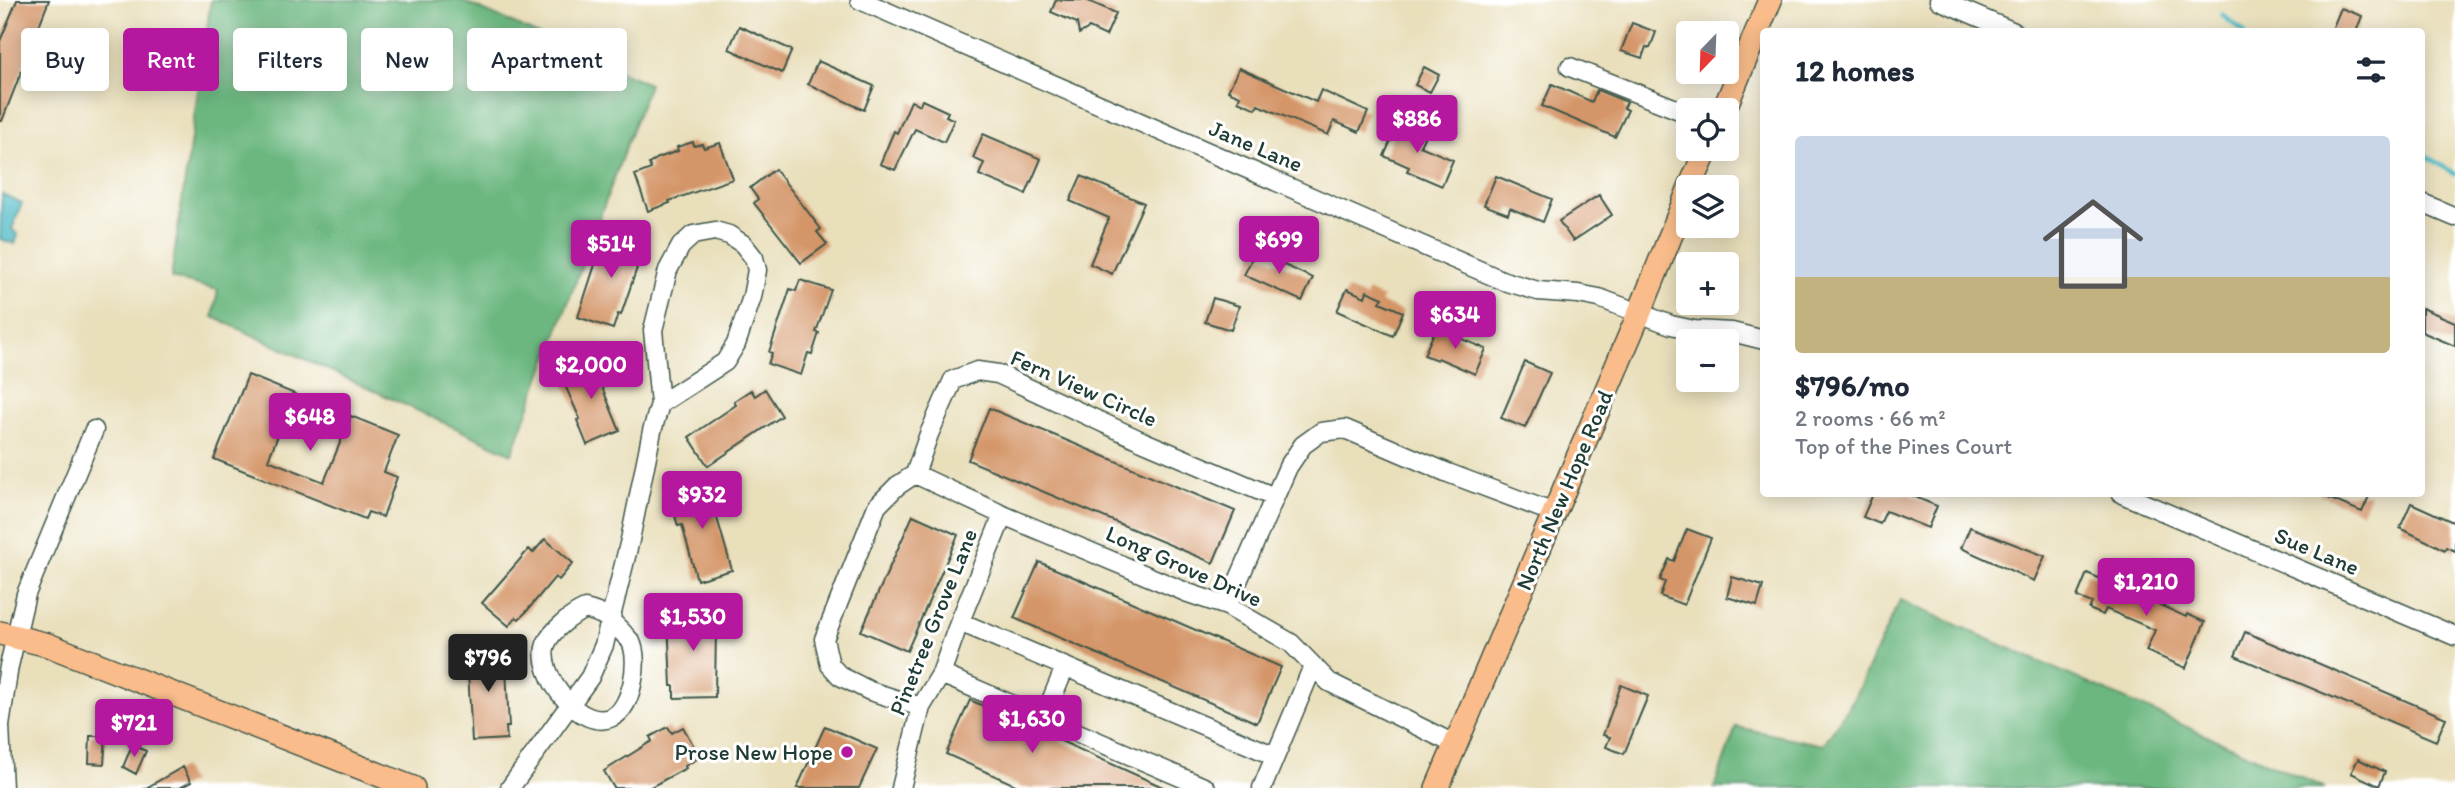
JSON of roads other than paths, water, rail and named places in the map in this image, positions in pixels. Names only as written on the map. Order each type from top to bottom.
[{"type":"main road","points":[[1729,98],[1770,0]]},
{"type":"main road","name":"North New Hope Road","points":[[1437,788],[1676,222]]},
{"type":"main road","points":[[8,635],[48,645],[413,788]]},
{"type":"street","name":"Jane Lane","points":[[860,0],[1504,281],[1538,291],[1599,298],[1639,314]]},
{"type":"street","points":[[1939,0],[2005,28]]},
{"type":"street","points":[[1570,67],[1676,109]]},
{"type":"street","points":[[2425,204],[2455,217]]},
{"type":"street","points":[[510,788],[571,706],[590,677],[604,645],[660,404],[653,330],[673,256],[693,236],[715,231],[729,235],[743,244],[754,258],[757,270],[752,297],[736,344],[725,362],[660,404]]},
{"type":"street","points":[[1639,314],[1674,326],[1732,332],[1760,339]]},
{"type":"street","name":"Fern View Circle","points":[[915,474],[953,380],[977,371],[998,374],[1142,441],[1274,497]]},
{"type":"street","points":[[1227,606],[1288,467],[1303,445],[1321,432],[1345,429],[1448,473],[1554,513]]},
{"type":"street","points":[[3,788],[0,725],[8,635],[94,430]]},
{"type":"street","points":[[915,474],[897,486],[877,506],[824,639],[830,665],[840,676],[870,691],[921,707]]},
{"type":"street","name":"Long Grove Drive","points":[[915,474],[1003,515],[1188,593],[1227,606],[1290,643],[1329,682],[1347,693],[1456,745]]},
{"type":"street","name":"Sue Lane","points":[[2129,497],[2455,636]]},
{"type":"street","name":"Pinetree Grove Lane","points":[[901,788],[921,707],[941,674],[1003,515]]},
{"type":"street","points":[[585,609],[611,618],[631,642],[634,673],[625,704],[616,716],[604,720],[586,717],[571,706],[547,672],[544,660],[547,643],[569,617],[585,609]]},
{"type":"street","points":[[960,622],[1275,756]]},
{"type":"street","points":[[1262,788],[1313,666]]},
{"type":"street","points":[[1044,718],[1065,667]]},
{"type":"street","points":[[941,674],[1206,788]]},
{"type":"water","points":[[2,194],[22,203],[12,229],[18,235],[15,244],[0,239]]},
{"type":"waterway","points":[[2222,15],[2239,28]]},
{"type":"waterway","points":[[2425,155],[2455,174]]},
{"type":"place","name":"Prose New Hope","points":[[847,752]]}]
